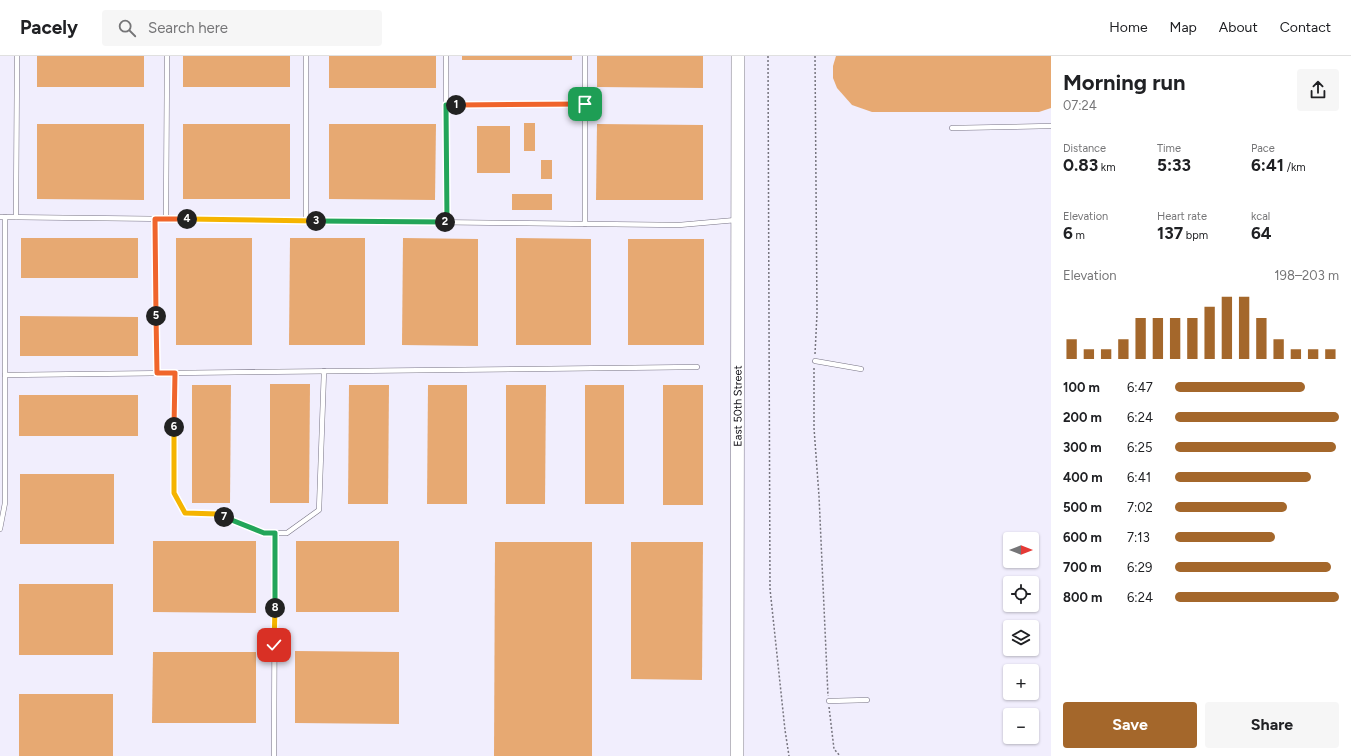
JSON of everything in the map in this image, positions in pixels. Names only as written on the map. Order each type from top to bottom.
[{"type":"main road","name":"East 50th Street","points":[[738,56],[738,756]]},
{"type":"lane","points":[[16,217],[17,56]]},
{"type":"lane","points":[[166,219],[167,56]]},
{"type":"lane","points":[[306,56],[306,220]]},
{"type":"lane","points":[[446,56],[447,222]]},
{"type":"lane","points":[[585,56],[585,224]]},
{"type":"lane","points":[[446,105],[585,104]]},
{"type":"lane","points":[[952,128],[1051,126]]},
{"type":"lane","points":[[0,529],[5,503],[5,375],[2,217],[679,225],[738,219]]},
{"type":"lane","points":[[155,219],[157,373]]},
{"type":"lane","points":[[815,361],[861,369]]},
{"type":"lane","points":[[5,375],[697,367]]},
{"type":"lane","points":[[175,373],[174,493],[185,513],[218,514],[264,533],[287,533],[319,510],[324,371]]},
{"type":"lane","points":[[274,756],[275,533]]},
{"type":"lane","points":[[829,701],[867,700]]},
{"type":"path","points":[[768,56],[770,589],[785,730],[790,756]]},
{"type":"path","points":[[815,56],[817,314],[814,428],[829,701],[834,749],[840,756]]},
{"type":"building","points":[[37,56],[144,56],[144,87],[37,87]]},
{"type":"building","points":[[183,56],[290,56],[290,87],[183,87]]},
{"type":"building","points":[[329,56],[436,56],[436,88],[329,88]]},
{"type":"building","points":[[462,56],[572,56],[572,60],[462,60]]},
{"type":"building","points":[[597,56],[703,56],[703,88],[597,87]]},
{"type":"building","points":[[836,56],[1051,56],[1051,108],[1039,112],[872,112],[852,105],[837,88],[833,78],[833,66]]},
{"type":"building","points":[[524,123],[535,123],[535,151],[524,151]]},
{"type":"building","points":[[37,124],[144,124],[144,200],[37,199]]},
{"type":"building","points":[[183,124],[290,124],[290,199],[183,199]]},
{"type":"building","points":[[329,124],[436,124],[435,200],[329,199]]},
{"type":"building","points":[[597,124],[703,125],[703,200],[596,200]]},
{"type":"building","points":[[477,126],[510,126],[510,173],[477,173]]},
{"type":"building","points":[[541,160],[552,160],[552,179],[541,179]]},
{"type":"building","points":[[512,194],[552,194],[552,210],[512,210]]},
{"type":"building","points":[[21,238],[138,238],[138,278],[21,278]]},
{"type":"building","points":[[176,238],[252,238],[252,345],[176,345]]},
{"type":"building","points":[[290,238],[365,238],[365,345],[289,345]]},
{"type":"building","points":[[403,238],[478,239],[478,346],[402,345]]},
{"type":"building","points":[[516,238],[591,239],[591,345],[516,345]]},
{"type":"building","points":[[628,239],[704,239],[704,345],[628,345]]},
{"type":"building","points":[[20,316],[138,317],[138,356],[20,356]]},
{"type":"building","points":[[270,384],[310,384],[309,503],[270,503]]},
{"type":"building","points":[[192,385],[231,385],[230,503],[192,503]]},
{"type":"building","points":[[349,385],[389,385],[388,504],[348,504]]},
{"type":"building","points":[[428,385],[467,385],[467,504],[427,504]]},
{"type":"building","points":[[506,385],[546,385],[545,504],[506,504]]},
{"type":"building","points":[[585,385],[624,385],[624,504],[585,504]]},
{"type":"building","points":[[663,385],[703,385],[703,505],[663,505]]},
{"type":"building","points":[[19,395],[138,395],[138,436],[19,436]]},
{"type":"building","points":[[20,474],[114,474],[114,544],[20,544]]},
{"type":"building","points":[[153,541],[256,541],[256,613],[153,612]]},
{"type":"building","points":[[296,541],[399,541],[399,612],[296,612]]},
{"type":"building","points":[[495,542],[592,542],[592,756],[494,756]]},
{"type":"building","points":[[631,542],[703,542],[702,680],[631,679]]},
{"type":"building","points":[[19,584],[113,584],[113,655],[19,655]]},
{"type":"building","points":[[295,651],[399,652],[399,724],[295,723]]},
{"type":"building","points":[[153,652],[256,652],[256,723],[152,723]]},
{"type":"building","points":[[19,694],[113,694],[113,756],[19,756]]},
{"type":"route","points":[[274,645],[275,533],[264,533],[218,514],[185,513],[174,493],[175,373],[157,373],[155,219],[447,222],[446,105],[585,104]]}]
